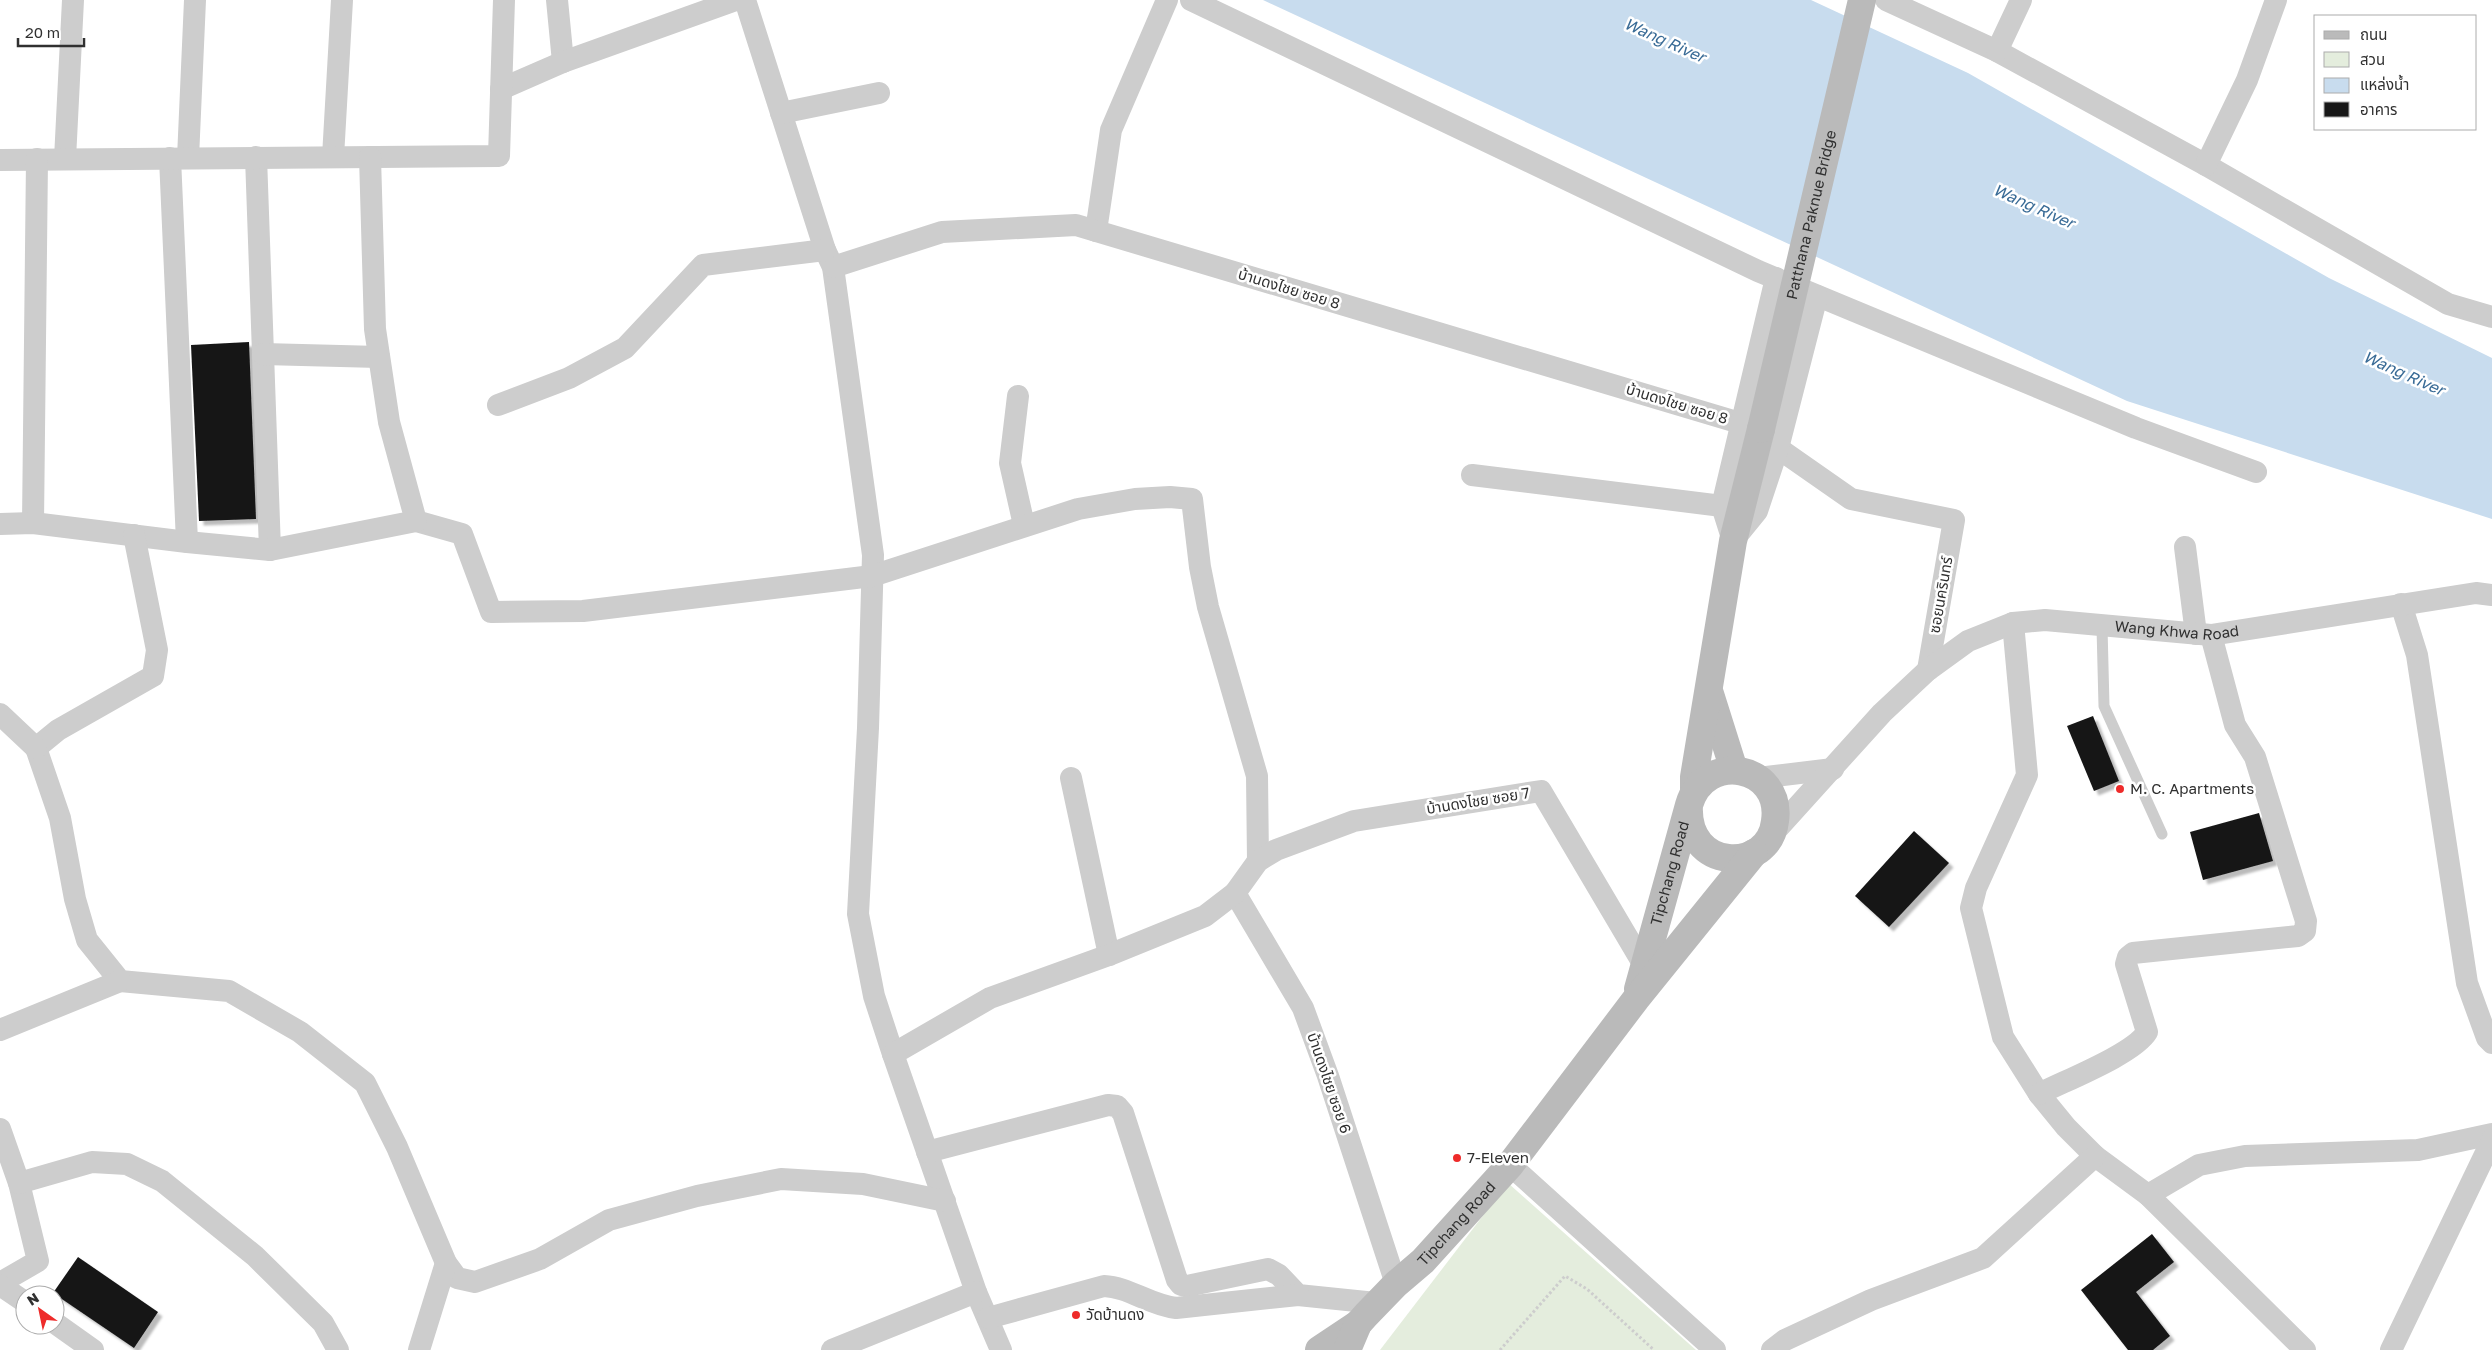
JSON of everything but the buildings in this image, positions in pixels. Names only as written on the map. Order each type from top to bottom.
[{"type":"street","points":[[65,159],[73,0]]},
{"type":"street","points":[[187,542],[179,158],[195,0]]},
{"type":"street","points":[[333,157],[342,0]]},
{"type":"street","points":[[0,160],[499,156],[504,0]]},
{"type":"street","points":[[556,0],[563,62]]},
{"type":"street","points":[[501,89],[563,62],[736,0]]},
{"type":"street","points":[[745,0],[829,258],[873,555],[868,728],[858,914],[874,996],[976,1292],[1000,1350]]},
{"type":"street","points":[[1096,231],[1111,130],[1167,0]]},
{"type":"street","points":[[1191,0],[1776,278],[2136,428],[2256,472]]},
{"type":"street","name":"Patthana Paknue Bridge","points":[[1691,798],[1732,541],[1862,0]]},
{"type":"street","points":[[1886,0],[1996,51],[2206,165],[2448,304],[2492,317]]},
{"type":"street","points":[[1996,51],[2021,0]]},
{"type":"street","points":[[2206,165],[2247,80],[2276,0]]},
{"type":"street","points":[[781,113],[879,93]]},
{"type":"street","points":[[256,157],[270,550]]},
{"type":"street","points":[[370,157],[375,329],[388,422],[416,522]]},
{"type":"street","points":[[33,522],[37,159]]},
{"type":"street","name":"บ้านดงไชย ซอย 8","points":[[498,405],[568,378],[624,348],[703,265],[829,258],[942,232],[1076,225],[1759,433],[1852,499],[1954,520]]},
{"type":"street","points":[[1759,433],[1776,278]]},
{"type":"street","points":[[1732,541],[1722,506],[1759,433],[1817,296]]},
{"type":"street","points":[[263,354],[379,357]]},
{"type":"street","points":[[1018,396],[1010,463],[1024,525]]},
{"type":"street","points":[[1472,475],[1722,506]]},
{"type":"street","points":[[0,524],[33,522],[134,536],[270,550],[416,522],[462,534],[491,612],[583,612],[872,576],[1078,509],[1134,499],[1170,497],[1192,499],[1200,567],[1208,607],[1257,776],[1258,861]]},
{"type":"street","name":"ซอยนครินทร์","points":[[1928,670],[1954,520]]},
{"type":"street","points":[[36,748],[58,730],[153,676],[157,650],[134,536]]},
{"type":"street","points":[[2039,1094],[2116,1056],[2143,1039],[2147,1032],[2126,964],[2128,957],[2133,954],[2298,936],[2306,931],[2306,921],[2255,757],[2235,725],[2203,635],[2185,547]]},
{"type":"street","name":"Wang Khwa Road","points":[[1887,709],[1928,670],[1968,641],[2012,622],[2045,620],[2102,627],[2203,635],[2476,593],[2492,595]]},
{"type":"street","points":[[2401,604],[2417,655],[2467,983],[2487,1038],[2492,1042]]},
{"type":"street","points":[[2012,622],[2027,775],[1976,888],[1971,908],[2003,1037],[2039,1094],[2066,1127],[2095,1156],[2148,1194],[2305,1350]]},
{"type":"street","points":[[1708,688],[1746,774],[1769,790],[1776,806],[1776,823],[1761,845],[1740,858],[1726,858],[1712,854],[1700,845],[1690,827],[1691,798],[1704,780],[1718,772],[1746,774],[1833,769]]},
{"type":"street","name":"Tipchang Road","points":[[1347,1350],[1358,1324],[1376,1303],[1423,1261],[1510,1165],[1636,999],[1761,845],[1887,709]]},
{"type":"street","points":[[0,714],[36,748],[60,818],[75,899],[88,940],[120,981]]},
{"type":"street","points":[[1071,778],[1109,955]]},
{"type":"street","name":"บ้านดงไชย ซอย 7","points":[[893,1054],[990,998],[1109,955],[1205,916],[1235,893],[1258,861],[1276,850],[1354,822],[1541,791],[1645,967]]},
{"type":"street","name":"Tipchang Road","points":[[1636,999],[1691,798]]},
{"type":"street","name":"บ้านดงไชย ซอย 6","points":[[1235,893],[1303,1008],[1328,1076],[1396,1284]]},
{"type":"street","points":[[0,1030],[120,981],[229,991],[300,1032],[365,1083],[397,1147],[446,1263],[456,1278],[475,1282],[540,1259],[609,1220],[697,1196],[781,1179],[863,1184],[945,1201]]},
{"type":"street","points":[[927,1152],[1108,1105],[1117,1106],[1123,1113],[1177,1280],[1181,1285],[1187,1286],[1268,1270],[1279,1276],[1298,1295]]},
{"type":"street","points":[[0,1129],[19,1183],[38,1261],[0,1284],[15,1295]]},
{"type":"street","points":[[2148,1194],[2199,1165],[2245,1156],[2418,1150],[2492,1134]]},
{"type":"street","points":[[2391,1350],[2492,1140]]},
{"type":"street","points":[[1772,1350],[1785,1340],[1871,1300],[1983,1258],[2095,1156]]},
{"type":"street","points":[[19,1183],[92,1162],[127,1164],[162,1181],[262,1263],[323,1324],[338,1350]]},
{"type":"street","points":[[1510,1165],[1715,1350]]},
{"type":"street","points":[[420,1350],[446,1263]]},
{"type":"street","points":[[988,1318],[1104,1286],[1115,1286],[1159,1306],[1176,1308],[1298,1295],[1376,1303]]},
{"type":"street","points":[[832,1350],[976,1292]]},
{"type":"street","points":[[1318,1350],[1358,1324]]},
{"type":"street","points":[[65,1330],[93,1350]]},
{"type":"lane","points":[[2102,627],[2104,706],[2162,834]]},
{"type":"path","points":[[1500,1350],[1565,1276],[1587,1289],[1654,1350]]},
{"type":"green space","points":[[1508,1183],[1696,1350],[1380,1350]]},
{"type":"water","name":"Wang River","points":[[1263,0],[1811,0],[1968,73],[2329,278],[2492,358],[2492,519],[2127,401]]},
{"type":"place","name":"M. C. Apartments","points":[[2120,789]]},
{"type":"place","name":"7-Eleven","points":[[1457,1158]]},
{"type":"place","name":"วัดบ้านดง","points":[[1076,1315]]}]
